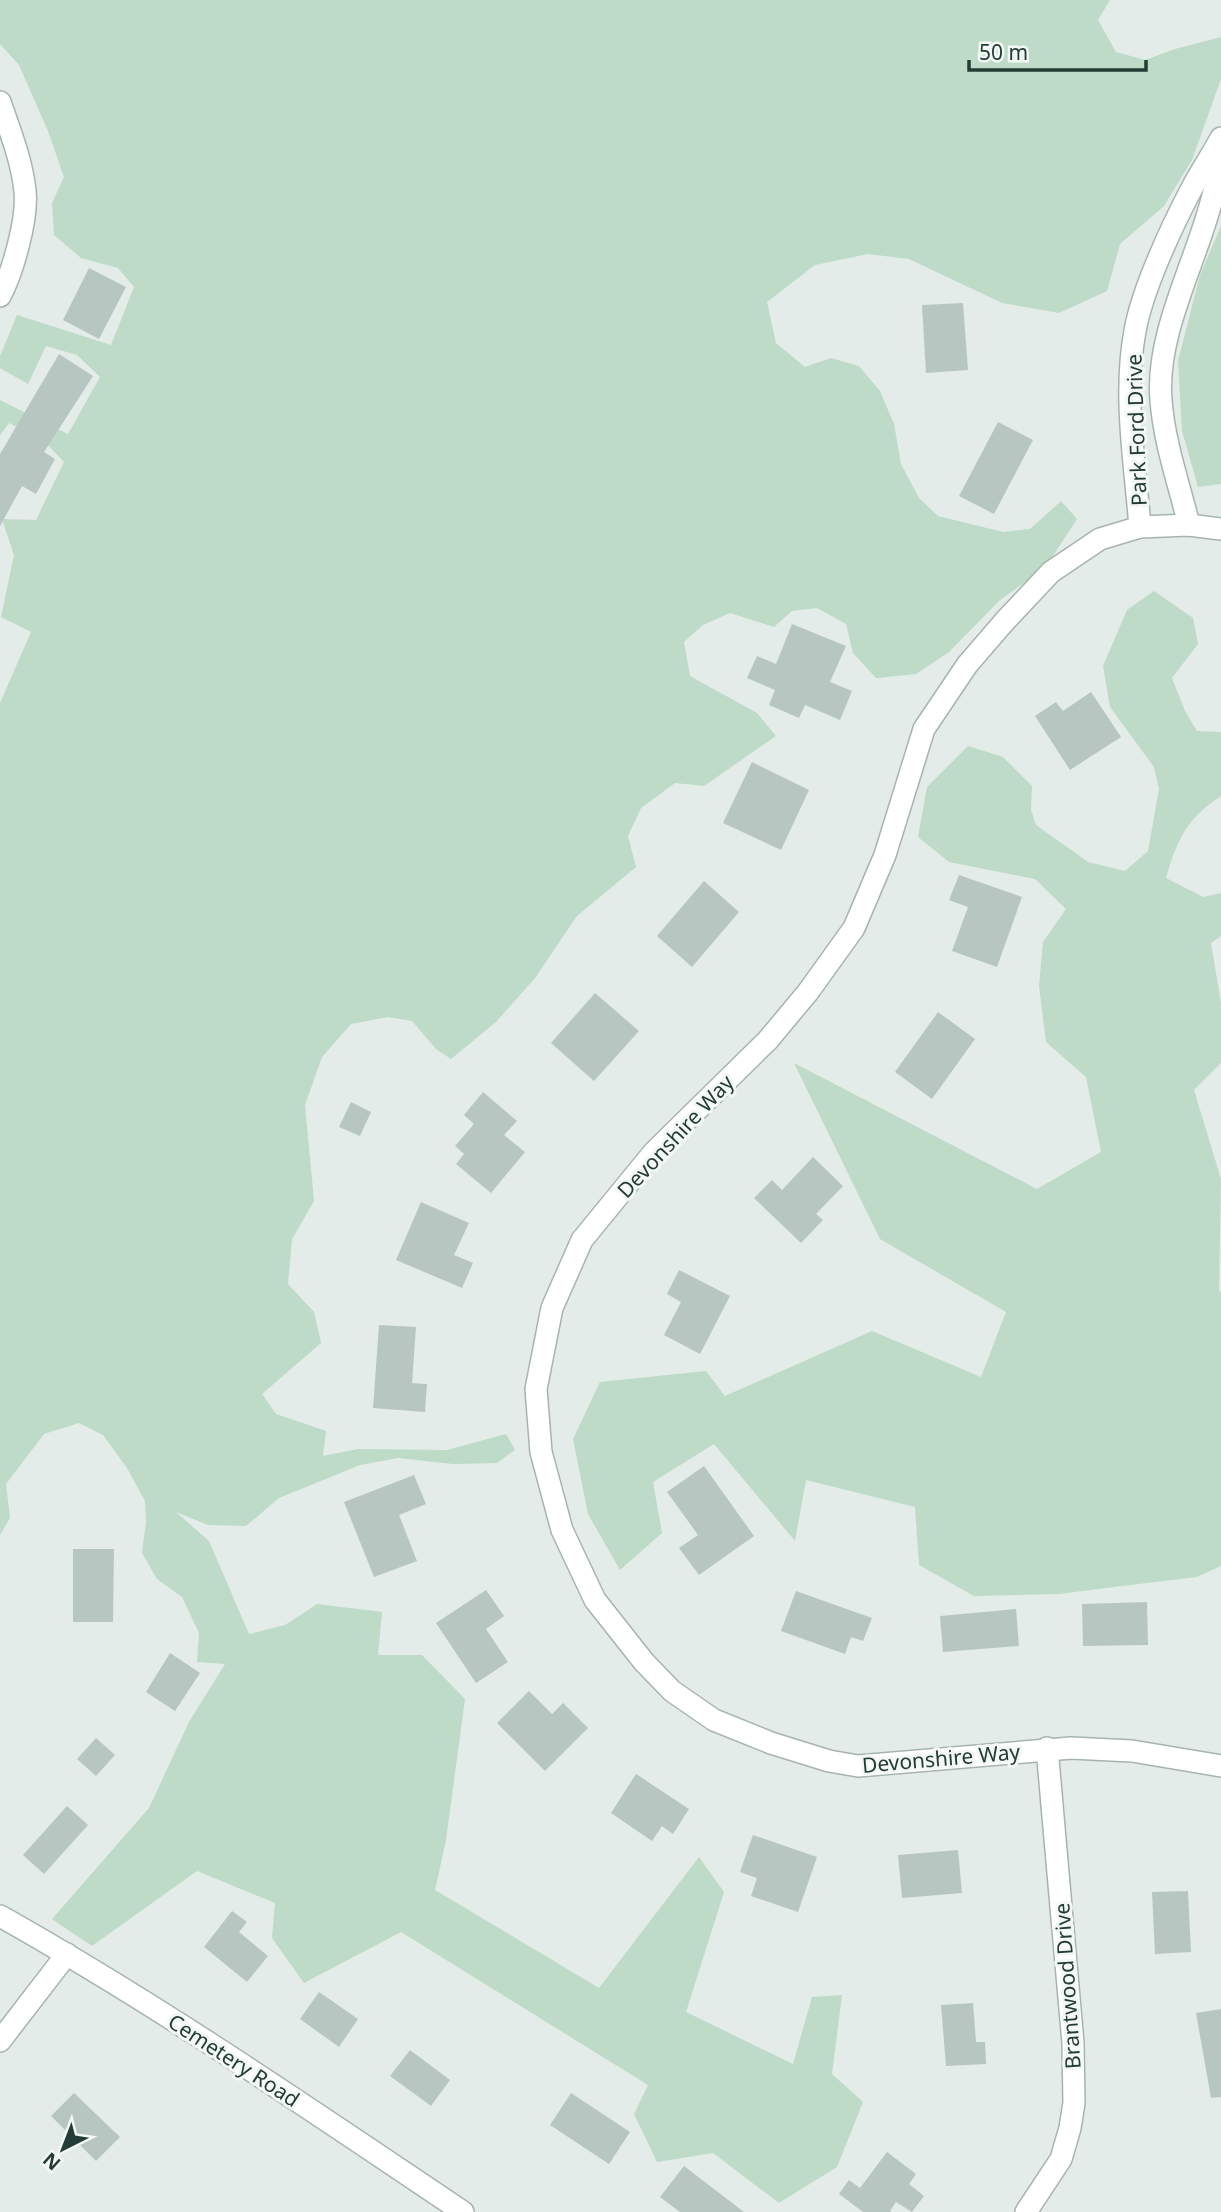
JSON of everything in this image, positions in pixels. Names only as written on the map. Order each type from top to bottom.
[{"type":"street","points":[[0,102],[26,193],[20,236],[8,281],[0,296]]},
{"type":"street","name":"Park Ford Drive","points":[[1189,525],[1170,450],[1161,398],[1164,356],[1172,318],[1215,187],[1220,139]]},
{"type":"street","name":"Park Ford Drive","points":[[1140,527],[1132,434],[1130,366],[1135,329],[1167,242],[1191,190],[1220,139]]},
{"type":"street","name":"Devonshire Way","points":[[1221,529],[1189,525],[1140,527],[1100,539],[1051,572],[967,665],[924,729],[885,855],[854,928],[808,992],[768,1040],[654,1152],[582,1240],[552,1308],[536,1389],[541,1452],[562,1530],[595,1600],[643,1662],[671,1691],[714,1720],[771,1744],[829,1761],[858,1766],[1047,1748],[1132,1751],[1221,1766]]},
{"type":"street","name":"Brantwood Drive","points":[[1027,2212],[1061,2159],[1074,2103],[1073,2043],[1047,1748]]},
{"type":"street","name":"Cemetery Road","points":[[0,1916],[67,1954],[225,2053],[463,2212]]},
{"type":"street","points":[[0,2041],[67,1954]]},
{"type":"green space","points":[[0,0],[1110,0],[1098,20],[1116,52],[1145,60],[1221,37],[1221,79],[1192,160],[1164,206],[1120,244],[1107,291],[1059,313],[1002,303],[909,259],[868,254],[815,265],[767,302],[776,343],[805,367],[831,358],[859,366],[880,391],[894,424],[901,464],[919,498],[938,516],[1003,532],[1030,529],[1061,501],[1077,519],[1045,568],[1000,600],[949,652],[916,674],[876,678],[853,653],[846,624],[817,608],[792,611],[774,627],[730,613],[703,625],[684,642],[690,676],[757,713],[776,736],[704,786],[675,783],[641,808],[628,836],[636,867],[577,916],[535,978],[496,1022],[451,1059],[436,1049],[412,1021],[388,1017],[351,1024],[322,1057],[305,1105],[314,1201],[292,1239],[288,1284],[314,1312],[321,1343],[262,1394],[276,1414],[326,1431],[323,1456],[358,1449],[447,1450],[506,1434],[515,1450],[497,1463],[453,1464],[398,1458],[360,1465],[279,1498],[246,1526],[208,1525],[176,1512],[209,1541],[249,1634],[285,1625],[317,1604],[382,1612],[378,1655],[422,1655],[465,1699],[446,1840],[435,1890],[599,1988],[699,1857],[724,1892],[686,2012],[793,2064],[812,1997],[842,1995],[832,2074],[863,2102],[837,2167],[779,2203],[713,2153],[657,2162],[634,2114],[648,2085],[401,1932],[304,1983],[272,1938],[275,1903],[197,1871],[92,1946],[52,1919],[149,1808],[189,1722],[225,1664],[197,1662],[199,1633],[182,1597],[157,1579],[142,1553],[146,1522],[145,1501],[127,1468],[103,1435],[79,1423],[44,1434],[6,1484],[10,1518],[0,1535],[0,703],[31,632],[1,617],[14,555],[2,519],[36,520],[64,462],[44,441],[9,423],[0,435],[0,400],[68,434],[100,377],[77,355],[46,346],[28,384],[0,368],[0,356],[17,315],[111,345],[134,287],[118,268],[81,258],[54,235],[52,203],[64,177],[48,131],[19,65],[0,44]]},
{"type":"green space","points":[[1221,226],[1221,484],[1198,487],[1182,431],[1178,361],[1200,275]]},
{"type":"green space","points":[[1154,591],[1193,618],[1198,644],[1172,678],[1185,711],[1197,731],[1221,732],[1221,796],[1209,804],[1185,831],[1174,852],[1166,878],[1203,897],[1221,893],[1221,936],[1211,943],[1221,1003],[1221,1063],[1194,1090],[1221,1179],[1221,1566],[1197,1577],[1059,1594],[974,1596],[919,1565],[915,1507],[806,1480],[795,1541],[714,1444],[653,1482],[662,1533],[620,1570],[588,1514],[573,1439],[600,1382],[706,1371],[725,1396],[872,1331],[981,1377],[1006,1312],[880,1239],[794,1063],[1037,1189],[1101,1152],[1086,1077],[1046,1042],[1039,986],[1043,942],[1066,909],[1035,879],[949,862],[918,837],[927,787],[968,746],[1003,757],[1032,786],[1031,810],[1036,825],[1088,862],[1125,871],[1148,851],[1159,789],[1154,767],[1110,707],[1103,666],[1127,610]]},
{"type":"building","points":[[89,268],[126,287],[99,339],[63,320]]},
{"type":"building","points":[[963,303],[968,370],[926,373],[922,305]]},
{"type":"building","points":[[59,354],[93,376],[44,452],[55,459],[36,494],[22,486],[0,526],[0,454]]},
{"type":"building","points":[[998,422],[1033,440],[994,514],[959,496]]},
{"type":"building","points":[[792,624],[846,646],[830,682],[852,691],[840,720],[805,705],[799,718],[769,705],[775,690],[747,678],[757,656],[776,664]]},
{"type":"building","points":[[1091,692],[1121,737],[1070,770],[1035,716],[1056,702],[1063,711]]},
{"type":"building","points":[[752,762],[809,790],[781,850],[723,823]]},
{"type":"building","points":[[959,875],[1022,897],[997,967],[952,951],[968,907],[949,900]]},
{"type":"building","points":[[704,881],[739,912],[692,967],[657,936]]},
{"type":"building","points":[[595,993],[639,1031],[594,1081],[551,1043]]},
{"type":"building","points":[[938,1012],[975,1039],[932,1099],[895,1072]]},
{"type":"building","points":[[483,1092],[517,1121],[504,1135],[525,1152],[491,1193],[456,1164],[464,1154],[455,1146],[474,1124],[464,1115]]},
{"type":"building","points":[[351,1102],[371,1112],[360,1136],[339,1127]]},
{"type":"building","points":[[813,1157],[843,1186],[816,1214],[823,1220],[801,1243],[754,1198],[772,1180],[782,1190]]},
{"type":"building","points":[[421,1202],[469,1223],[454,1255],[473,1263],[462,1288],[396,1260]]},
{"type":"building","points":[[679,1270],[730,1296],[700,1354],[664,1335],[681,1302],[667,1294]]},
{"type":"building","points":[[379,1325],[416,1327],[412,1383],[427,1384],[425,1412],[373,1408]]},
{"type":"building","points":[[704,1466],[754,1536],[699,1575],[679,1548],[698,1535],[667,1492]]},
{"type":"building","points":[[414,1475],[426,1504],[399,1515],[417,1561],[374,1577],[344,1502]]},
{"type":"building","points":[[73,1549],[114,1549],[113,1622],[73,1622]]},
{"type":"building","points":[[486,1590],[504,1616],[486,1629],[508,1662],[476,1683],[436,1623]]},
{"type":"building","points":[[796,1591],[872,1618],[863,1641],[851,1637],[845,1654],[781,1631]]},
{"type":"building","points":[[1147,1602],[1148,1645],[1083,1646],[1082,1604]]},
{"type":"building","points":[[1016,1609],[1019,1646],[943,1652],[940,1616]]},
{"type":"building","points":[[170,1653],[200,1673],[175,1711],[146,1692]]},
{"type":"building","points":[[529,1691],[552,1714],[563,1703],[588,1728],[545,1771],[497,1723]]},
{"type":"building","points":[[96,1738],[115,1755],[96,1776],[77,1759]]},
{"type":"building","points":[[636,1774],[689,1809],[673,1834],[662,1826],[652,1841],[611,1813]]},
{"type":"building","points":[[67,1806],[88,1825],[44,1874],[23,1855]]},
{"type":"building","points":[[753,1835],[817,1857],[798,1912],[751,1896],[757,1878],[740,1872]]},
{"type":"building","points":[[958,1850],[962,1893],[902,1898],[898,1855]]},
{"type":"building","points":[[1188,1891],[1191,1952],[1155,1954],[1152,1892]]},
{"type":"building","points":[[232,1911],[247,1922],[239,1932],[268,1956],[247,1982],[204,1947]]},
{"type":"building","points":[[319,1992],[358,2019],[339,2047],[300,2019]]},
{"type":"building","points":[[973,2003],[976,2042],[985,2042],[986,2064],[946,2066],[941,2005]]},
{"type":"building","points":[[1221,2009],[1221,2097],[1211,2098],[1196,2013]]},
{"type":"building","points":[[410,2050],[450,2080],[431,2106],[390,2076]]},
{"type":"building","points":[[74,2093],[120,2137],[96,2161],[51,2116]]},
{"type":"building","points":[[571,2093],[630,2132],[609,2164],[550,2125]]},
{"type":"building","points":[[887,2152],[916,2174],[909,2184],[924,2196],[912,2212],[896,2202],[890,2211],[892,2212],[863,2212],[839,2194],[849,2180],[860,2188]]},
{"type":"building","points":[[684,2166],[744,2212],[680,2212],[660,2197]]}]
